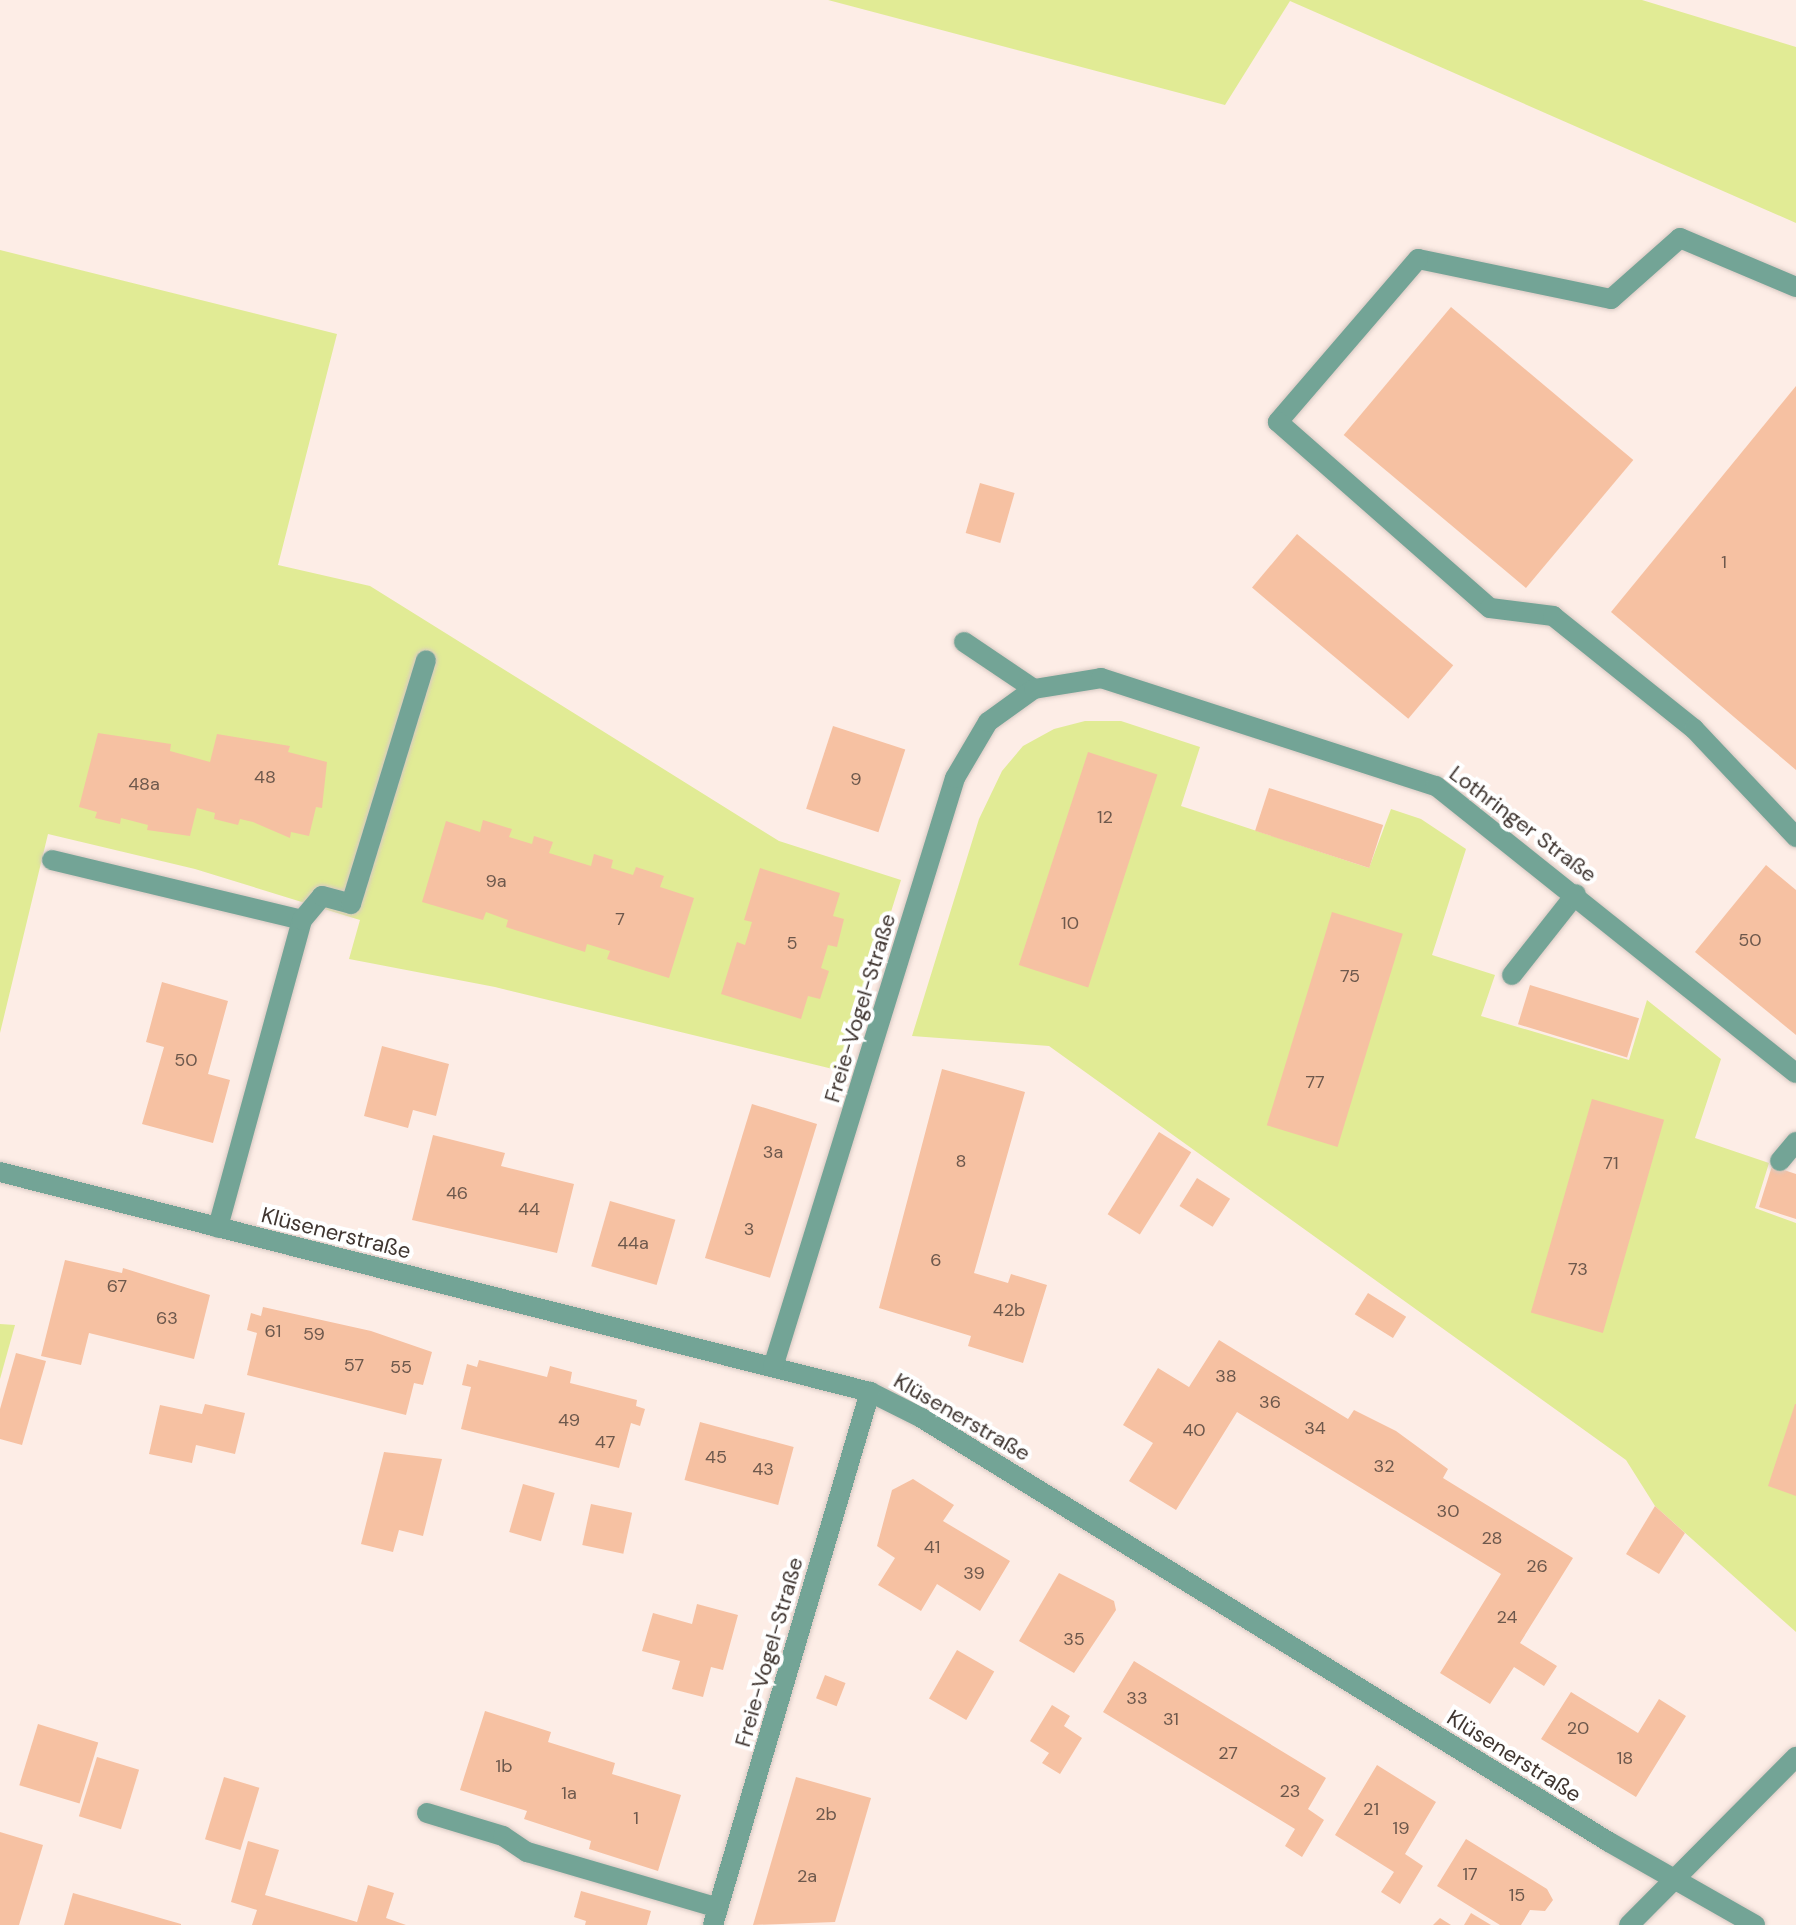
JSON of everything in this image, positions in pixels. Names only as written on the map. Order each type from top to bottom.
[{"type":"street","points":[[1796,287],[1680,238],[1611,299],[1418,259],[1278,422],[1490,608],[1553,616],[1694,729],[1796,837]]},
{"type":"street","points":[[964,642],[1034,689]]},
{"type":"street","points":[[218,1228],[302,920],[322,896],[351,904],[426,660]]},
{"type":"street","name":"Lothringer Straße","points":[[1034,689],[1101,678],[1423,781],[1492,825],[1796,1073]]},
{"type":"street","name":"Freie-Vogel-Straße","points":[[773,1367],[955,778],[988,722],[1034,689]]},
{"type":"street","points":[[52,860],[302,920]]},
{"type":"street","points":[[1512,975],[1576,894]]},
{"type":"street","points":[[1780,1161],[1796,1142]]},
{"type":"street","name":"Klüsenerstraße","points":[[0,1172],[870,1392],[920,1417],[1755,1925]]},
{"type":"street","name":"Freie-Vogel-Straße","points":[[716,1916],[870,1392]]},
{"type":"street","points":[[1629,1925],[1796,1757]]},
{"type":"street","points":[[427,1813],[503,1836],[527,1852],[716,1916]]},
{"type":"green space","points":[[828,0],[1642,0],[1796,47],[1796,223],[1290,1],[1225,105]]},
{"type":"green space","points":[[0,250],[337,334],[278,565],[370,586],[779,841],[901,880],[841,1071],[495,987],[349,959],[360,920],[195,869],[48,834],[0,1033]]},
{"type":"green space","points":[[1085,721],[1121,721],[1200,747],[1181,806],[1369,868],[1391,809],[1421,819],[1466,849],[1432,955],[1495,975],[1481,1016],[1629,1060],[1647,1000],[1721,1059],[1695,1138],[1769,1163],[1755,1208],[1796,1223],[1796,1632],[1655,1506],[1626,1460],[1049,1046],[912,1036],[979,819],[1002,771],[1023,746],[1054,729]]},
{"type":"green space","points":[[0,1324],[15,1325],[0,1379]]},
{"type":"building","points":[[1451,307],[1633,460],[1526,588],[1344,435]]},
{"type":"building","points":[[1796,386],[1796,770],[1611,612]]},
{"type":"building","points":[[980,483],[1015,493],[1000,543],[966,533]]},
{"type":"building","points":[[1297,534],[1453,665],[1408,719],[1252,588]]},
{"type":"building","points":[[833,726],[905,749],[878,832],[806,809]]},
{"type":"building","points":[[98,733],[171,744],[170,751],[210,762],[217,734],[290,746],[288,752],[327,762],[322,808],[316,807],[309,836],[291,832],[290,838],[253,822],[240,819],[238,825],[214,819],[215,813],[197,808],[190,836],[147,830],[148,825],[121,818],[120,824],[95,818],[97,812],[79,807]]},
{"type":"building","points":[[1088,752],[1157,775],[1088,988],[1019,965]]},
{"type":"building","points":[[1269,788],[1383,825],[1369,868],[1255,831]]},
{"type":"building","points":[[483,820],[512,829],[509,837],[532,844],[534,836],[553,842],[549,853],[591,866],[594,854],[613,860],[611,868],[633,875],[636,867],[664,876],[660,887],[694,898],[669,978],[607,959],[610,951],[587,944],[585,952],[506,927],[508,920],[486,912],[483,920],[422,902],[446,821],[480,832]]},
{"type":"building","points":[[1766,865],[1796,890],[1796,1035],[1695,952]]},
{"type":"building","points":[[760,868],[840,893],[833,916],[844,919],[837,947],[828,945],[821,968],[829,971],[820,999],[808,996],[801,1019],[721,994],[737,942],[745,945],[752,922],[744,920]]},
{"type":"building","points":[[1332,912],[1403,934],[1338,1147],[1267,1125]]},
{"type":"building","points":[[162,982],[228,1001],[208,1074],[230,1080],[213,1143],[142,1124],[164,1047],[146,1042]]},
{"type":"building","points":[[1530,985],[1639,1018],[1627,1058],[1518,1024]]},
{"type":"building","points":[[382,1046],[449,1064],[436,1116],[413,1110],[408,1128],[364,1116]]},
{"type":"building","points":[[942,1069],[1025,1092],[974,1273],[1008,1283],[1011,1274],[1047,1285],[1023,1363],[968,1346],[971,1336],[879,1308]]},
{"type":"building","points":[[1592,1099],[1664,1120],[1603,1333],[1531,1312]]},
{"type":"building","points":[[752,1104],[817,1124],[770,1278],[705,1258]]},
{"type":"building","points":[[1159,1132],[1191,1152],[1140,1234],[1108,1214]]},
{"type":"building","points":[[433,1135],[505,1153],[501,1166],[574,1184],[557,1253],[412,1220]]},
{"type":"building","points":[[1772,1166],[1796,1174],[1796,1219],[1759,1207]]},
{"type":"building","points":[[1197,1178],[1230,1199],[1213,1227],[1180,1206]]},
{"type":"building","points":[[610,1201],[675,1220],[657,1285],[591,1266]]},
{"type":"building","points":[[65,1260],[122,1273],[123,1268],[210,1295],[194,1359],[89,1333],[81,1365],[41,1356]]},
{"type":"building","points":[[1368,1293],[1406,1317],[1393,1338],[1355,1314]]},
{"type":"building","points":[[263,1307],[371,1331],[432,1352],[423,1385],[414,1383],[406,1415],[247,1375],[257,1333],[247,1330],[251,1313],[261,1316]]},
{"type":"building","points":[[1219,1340],[1348,1419],[1354,1410],[1396,1431],[1448,1469],[1443,1478],[1573,1558],[1520,1643],[1557,1666],[1544,1686],[1514,1667],[1490,1704],[1440,1673],[1501,1574],[1237,1412],[1176,1510],[1129,1481],[1153,1443],[1123,1425],[1158,1368],[1189,1387]]},
{"type":"building","points":[[16,1353],[46,1361],[22,1445],[0,1439],[0,1409]]},
{"type":"building","points":[[479,1360],[547,1377],[550,1366],[572,1372],[570,1383],[637,1400],[636,1406],[645,1409],[640,1426],[631,1423],[619,1468],[461,1429],[471,1387],[462,1385],[467,1364],[477,1367]]},
{"type":"building","points":[[205,1404],[245,1413],[235,1454],[196,1445],[192,1463],[149,1454],[160,1405],[202,1414]]},
{"type":"building","points":[[1796,1404],[1796,1496],[1768,1486]]},
{"type":"building","points":[[700,1422],[794,1447],[778,1505],[684,1480]]},
{"type":"building","points":[[384,1452],[442,1459],[423,1536],[399,1530],[393,1552],[361,1544]]},
{"type":"building","points":[[913,1479],[954,1505],[943,1521],[1010,1561],[980,1611],[937,1584],[921,1611],[878,1585],[895,1558],[877,1546],[892,1490]]},
{"type":"building","points":[[523,1484],[555,1493],[541,1541],[509,1532]]},
{"type":"building","points":[[591,1504],[632,1513],[623,1554],[582,1545]]},
{"type":"building","points":[[1655,1506],[1685,1533],[1659,1574],[1626,1554]]},
{"type":"building","points":[[1059,1573],[1114,1601],[1116,1610],[1074,1673],[1019,1641]]},
{"type":"building","points":[[697,1604],[738,1615],[723,1670],[711,1667],[703,1697],[672,1689],[680,1661],[642,1651],[653,1613],[692,1624]]},
{"type":"building","points":[[957,1650],[994,1672],[966,1720],[929,1698]]},
{"type":"building","points":[[1134,1661],[1326,1778],[1308,1809],[1324,1820],[1302,1857],[1285,1846],[1295,1829],[1103,1712]]},
{"type":"building","points":[[825,1675],[846,1683],[837,1706],[816,1698]]},
{"type":"building","points":[[1571,1692],[1638,1733],[1659,1699],[1686,1716],[1636,1797],[1541,1739]]},
{"type":"building","points":[[1052,1705],[1070,1716],[1064,1726],[1082,1738],[1060,1774],[1042,1763],[1049,1753],[1030,1741]]},
{"type":"building","points":[[485,1711],[551,1732],[548,1742],[615,1763],[612,1774],[681,1795],[658,1871],[589,1849],[591,1841],[524,1819],[527,1811],[460,1790]]},
{"type":"building","points":[[38,1724],[98,1742],[80,1804],[19,1785]]},
{"type":"building","points":[[97,1757],[139,1770],[121,1829],[79,1816]]},
{"type":"building","points":[[1377,1765],[1436,1802],[1405,1854],[1423,1866],[1400,1904],[1381,1892],[1394,1872],[1335,1835]]},
{"type":"building","points":[[224,1777],[259,1788],[240,1850],[205,1839]]},
{"type":"building","points":[[796,1777],[871,1798],[835,1922],[753,1925]]},
{"type":"building","points":[[0,1832],[43,1845],[19,1925],[0,1925]]},
{"type":"building","points":[[1466,1839],[1547,1889],[1553,1900],[1545,1911],[1530,1910],[1521,1925],[1500,1925],[1437,1886]]},
{"type":"building","points":[[248,1841],[279,1850],[265,1895],[357,1922],[368,1885],[394,1893],[386,1918],[406,1925],[252,1925],[257,1910],[231,1902]]},
{"type":"building","points":[[581,1891],[651,1911],[647,1925],[585,1925],[586,1921],[574,1917]]},
{"type":"building","points":[[73,1893],[181,1924],[181,1925],[64,1925]]},
{"type":"building","points":[[1471,1913],[1491,1925],[1464,1925]]},
{"type":"building","points":[[1440,1918],[1451,1925],[1433,1925]]}]
